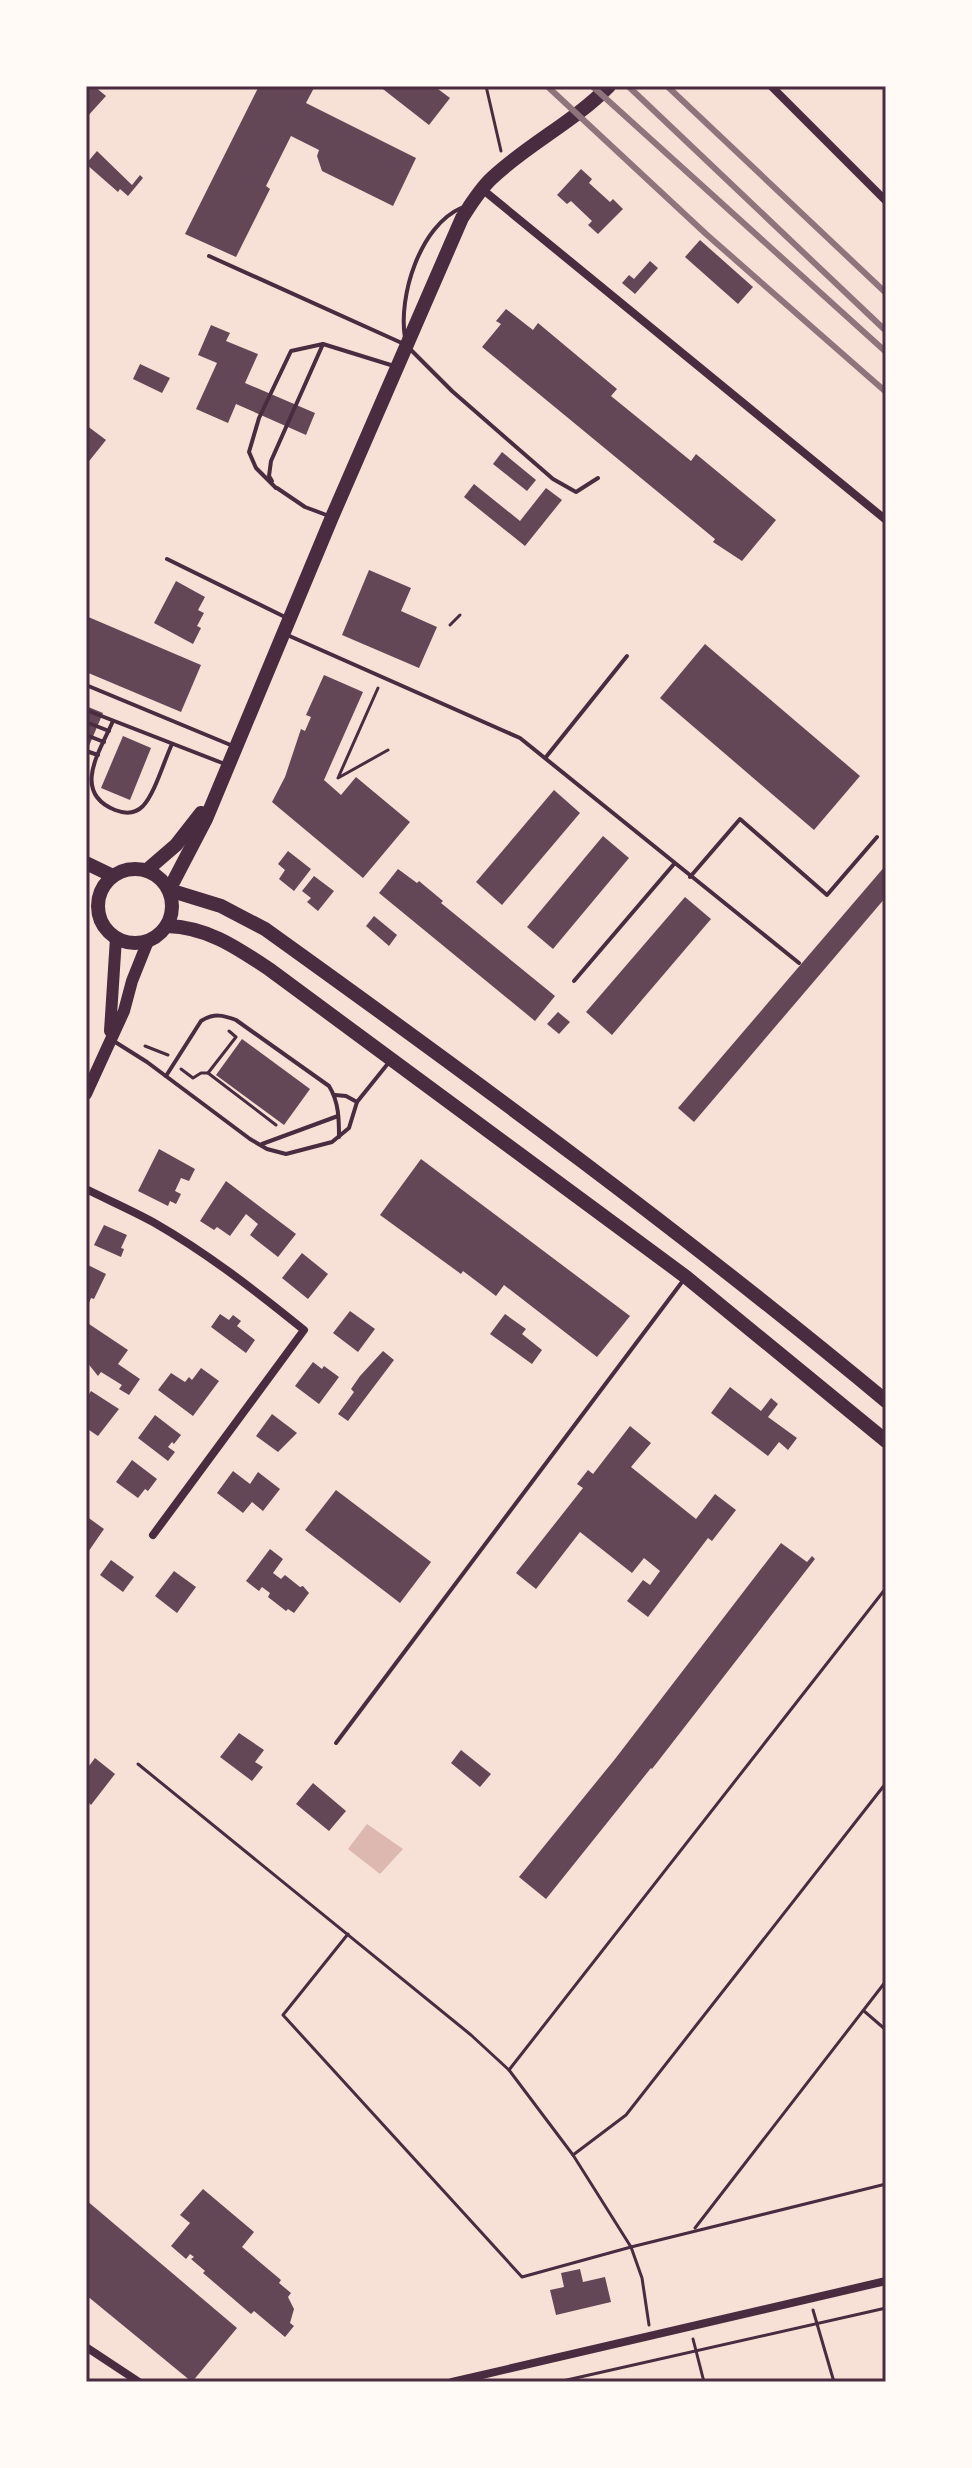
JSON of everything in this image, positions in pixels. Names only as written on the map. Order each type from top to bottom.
[{"type":"main road","points":[[169,890],[206,819],[406,345],[448,248],[471,205],[505,166],[570,121],[609,86]]},
{"type":"main road","points":[[147,870],[186,833],[217,790]]},
{"type":"main road","points":[[86,863],[113,876]]},
{"type":"main road","points":[[86,901],[116,938],[135,943],[159,935],[167,926],[173,909],[169,890],[160,878],[147,870],[126,870],[113,876],[102,889],[98,912]]},
{"type":"main road","points":[[169,890],[221,906],[265,929],[647,1208],[886,1401]]},
{"type":"main road","points":[[167,926],[198,929],[242,951],[686,1277],[886,1441]]},
{"type":"main road","points":[[110,1038],[116,938]]},
{"type":"main road","points":[[86,1094],[124,1011],[148,941]]},
{"type":"street","points":[[771,86],[886,201]]},
{"type":"street","points":[[482,189],[886,520]]},
{"type":"street","points":[[86,1189],[185,1241],[245,1282],[304,1330],[153,1535]]},
{"type":"street","points":[[452,2382],[886,2281]]},
{"type":"street","points":[[86,2347],[139,2382]]},
{"type":"lane","points":[[406,345],[403,325],[406,288],[420,257],[431,235],[446,216],[471,205]]},
{"type":"lane","points":[[209,256],[406,345],[452,391],[553,479],[576,492],[598,478]]},
{"type":"lane","points":[[332,517],[305,507],[276,488],[256,468],[249,452],[251,436],[291,351],[323,344],[338,346],[397,367]]},
{"type":"lane","points":[[276,488],[269,476],[271,461],[323,344]]},
{"type":"lane","points":[[167,559],[382,678],[520,738],[799,963]]},
{"type":"lane","points":[[546,757],[627,656]]},
{"type":"lane","points":[[86,685],[235,747]]},
{"type":"lane","points":[[86,710],[227,765]]},
{"type":"lane","points":[[113,721],[92,770],[90,784],[105,806],[122,813],[135,812],[146,802],[172,744]]},
{"type":"lane","points":[[86,722],[109,731]]},
{"type":"lane","points":[[86,735],[104,742]]},
{"type":"lane","points":[[86,751],[98,755]]},
{"type":"lane","points":[[86,767],[92,770]]},
{"type":"lane","points":[[690,877],[740,819],[827,895],[877,837]]},
{"type":"lane","points":[[574,981],[674,864]]},
{"type":"lane","points":[[165,1077],[201,1021],[220,1015],[236,1020],[329,1086],[335,1095],[339,1137]]},
{"type":"lane","points":[[110,1038],[260,1145],[286,1154],[339,1137],[349,1128],[357,1102],[392,1059]]},
{"type":"lane","points":[[335,1095],[357,1102]]},
{"type":"lane","points":[[260,1145],[338,1116]]},
{"type":"lane","points":[[336,1743],[686,1277]]},
{"type":"path","points":[[486,86],[505,166]]},
{"type":"path","points":[[450,625],[460,615]]},
{"type":"path","points":[[382,678],[338,778],[388,750]]},
{"type":"path","points":[[208,1073],[236,1037],[223,1027]]},
{"type":"path","points":[[136,1043],[163,1052],[181,1063],[180,1069],[193,1078],[208,1073],[281,1129]]},
{"type":"path","points":[[509,2070],[886,1588]]},
{"type":"path","points":[[138,1764],[471,2035],[509,2070],[573,2155],[631,2247],[642,2278],[651,2336]]},
{"type":"path","points":[[573,2155],[626,2115],[886,1783]]},
{"type":"path","points":[[348,1934],[283,2015],[522,2277],[886,2184]]},
{"type":"path","points":[[693,2231],[886,1981]]},
{"type":"path","points":[[864,2011],[886,2030]]},
{"type":"path","points":[[810,2299],[834,2382]]},
{"type":"path","points":[[558,2382],[886,2308]]},
{"type":"path","points":[[690,2328],[704,2382]]},
{"type":"shaded area","points":[[367,1824],[403,1849],[380,1874],[348,1849]]},
{"type":"building","points":[[86,86],[94,86],[106,96],[86,118]]},
{"type":"building","points":[[259,86],[315,86],[306,103],[416,158],[393,206],[322,171],[317,156],[319,150],[291,136],[266,186],[270,189],[236,257],[185,234]]},
{"type":"building","points":[[379,86],[434,86],[450,98],[429,125]]},
{"type":"building","points":[[97,151],[132,185],[140,175],[143,178],[128,196],[120,189],[118,192],[86,164]]},
{"type":"building","points":[[581,169],[592,179],[589,183],[623,209],[598,234],[588,225],[592,221],[571,201],[567,204],[557,195]]},
{"type":"building","points":[[700,240],[753,287],[738,304],[685,257]]},
{"type":"building","points":[[650,261],[658,268],[635,294],[622,283],[629,275],[634,279]]},
{"type":"building","points":[[506,309],[533,330],[538,323],[617,389],[611,396],[691,461],[696,454],[776,520],[742,561],[713,542],[715,539],[482,347],[501,324],[496,321]]},
{"type":"building","points":[[211,325],[230,333],[226,341],[258,354],[245,383],[315,413],[306,435],[236,404],[228,423],[196,409],[217,363],[198,355]]},
{"type":"building","points":[[140,364],[170,378],[162,393],[133,379]]},
{"type":"building","points":[[86,425],[106,440],[86,465]]},
{"type":"building","points":[[502,452],[536,480],[527,491],[493,464]]},
{"type":"building","points":[[474,484],[520,521],[546,488],[562,500],[525,546],[464,497]]},
{"type":"building","points":[[369,570],[411,588],[401,611],[437,627],[419,668],[342,635]]},
{"type":"building","points":[[176,581],[205,597],[198,610],[204,613],[197,626],[201,628],[193,644],[154,623]]},
{"type":"building","points":[[86,616],[201,665],[181,712],[86,672]]},
{"type":"building","points":[[705,644],[860,776],[814,830],[660,698]]},
{"type":"building","points":[[324,675],[363,692],[324,780],[341,795],[356,777],[410,822],[363,878],[272,802],[285,777],[301,729],[305,731],[311,717],[306,715]]},
{"type":"building","points":[[86,706],[103,713],[86,753]]},
{"type":"building","points":[[123,736],[151,748],[130,800],[101,788]]},
{"type":"building","points":[[554,790],[580,813],[502,905],[476,882]]},
{"type":"building","points":[[603,836],[629,858],[553,949],[527,927]]},
{"type":"building","points":[[288,851],[311,869],[294,891],[279,879],[285,870],[278,864]]},
{"type":"building","points":[[886,865],[886,897],[694,1122],[678,1108]]},
{"type":"building","points":[[398,869],[417,883],[419,881],[443,901],[441,903],[555,996],[535,1021],[379,893]]},
{"type":"building","points":[[314,876],[334,891],[318,911],[307,902],[311,898],[302,891]]},
{"type":"building","points":[[685,897],[711,919],[612,1035],[586,1012]]},
{"type":"building","points":[[374,916],[397,935],[389,946],[366,926]]},
{"type":"building","points":[[558,1012],[570,1022],[559,1034],[547,1024]]},
{"type":"building","points":[[242,1039],[310,1089],[284,1125],[216,1075]]},
{"type":"building","points":[[159,1149],[195,1169],[189,1181],[181,1178],[175,1191],[181,1194],[176,1204],[170,1201],[168,1206],[138,1191]]},
{"type":"building","points":[[421,1159],[630,1316],[597,1357],[504,1285],[496,1296],[380,1215]]},
{"type":"building","points":[[226,1181],[296,1234],[278,1257],[250,1235],[258,1224],[246,1214],[230,1236],[200,1221]]},
{"type":"building","points":[[104,1225],[127,1235],[121,1257],[94,1245]]},
{"type":"building","points":[[302,1253],[328,1274],[308,1299],[282,1278]]},
{"type":"building","points":[[86,1264],[106,1274],[89,1303],[86,1302]]},
{"type":"building","points":[[350,1311],[375,1329],[358,1352],[333,1333]]},
{"type":"building","points":[[220,1314],[229,1320],[233,1315],[241,1321],[237,1326],[255,1340],[246,1353],[211,1327]]},
{"type":"building","points":[[505,1314],[526,1329],[522,1334],[542,1350],[532,1364],[490,1334]]},
{"type":"building","points":[[86,1322],[128,1350],[118,1364],[140,1379],[129,1395],[119,1389],[122,1385],[101,1372],[98,1376],[86,1361]]},
{"type":"building","points":[[383,1351],[394,1360],[348,1421],[338,1414],[354,1392],[351,1389],[360,1376]]},
{"type":"building","points":[[313,1362],[339,1377],[319,1404],[295,1386]]},
{"type":"building","points":[[201,1368],[219,1381],[193,1416],[158,1390],[171,1373],[185,1382],[189,1377],[192,1380]]},
{"type":"building","points":[[730,1387],[761,1411],[771,1398],[778,1404],[768,1417],[797,1438],[788,1450],[779,1442],[768,1456],[711,1413]]},
{"type":"building","points":[[91,1391],[119,1409],[98,1436],[86,1428],[86,1399]]},
{"type":"building","points":[[272,1414],[297,1433],[278,1452],[256,1436]]},
{"type":"building","points":[[155,1415],[181,1435],[168,1447],[175,1452],[168,1461],[138,1438]]},
{"type":"building","points":[[630,1426],[651,1443],[631,1467],[696,1519],[715,1494],[736,1510],[712,1541],[708,1538],[648,1617],[627,1601],[643,1580],[650,1585],[660,1571],[644,1558],[632,1573],[580,1532],[536,1589],[516,1573],[583,1488],[577,1484],[588,1470],[593,1474]]},
{"type":"building","points":[[132,1460],[157,1479],[138,1498],[116,1482]]},
{"type":"building","points":[[233,1471],[250,1484],[258,1472],[280,1489],[263,1511],[252,1502],[243,1513],[217,1493]]},
{"type":"building","points":[[336,1490],[431,1562],[400,1603],[305,1530]]},
{"type":"building","points":[[86,1516],[104,1529],[86,1555]]},
{"type":"building","points":[[781,1543],[807,1562],[812,1556],[815,1559],[652,1769],[546,1899],[519,1877],[615,1759]]},
{"type":"building","points":[[270,1549],[283,1559],[273,1573],[281,1579],[285,1575],[309,1593],[294,1613],[288,1609],[286,1611],[268,1597],[270,1593],[262,1587],[259,1591],[246,1581]]},
{"type":"building","points":[[111,1560],[134,1577],[123,1592],[100,1575]]},
{"type":"building","points":[[174,1571],[196,1587],[177,1613],[155,1596]]},
{"type":"building","points":[[239,1733],[264,1750],[255,1762],[263,1767],[252,1781],[220,1757]]},
{"type":"building","points":[[461,1750],[491,1774],[480,1787],[451,1763]]},
{"type":"building","points":[[95,1758],[115,1774],[91,1805],[86,1800],[86,1770]]},
{"type":"building","points":[[313,1783],[346,1811],[329,1831],[296,1804]]},
{"type":"building","points":[[203,2189],[254,2232],[242,2247],[281,2280],[279,2283],[291,2293],[288,2297],[294,2309],[290,2323],[294,2326],[285,2337],[254,2311],[251,2314],[203,2273],[205,2271],[191,2259],[194,2257],[190,2254],[186,2259],[171,2246],[190,2223],[180,2215]]},
{"type":"building","points":[[86,2200],[237,2328],[192,2382],[86,2295]]},
{"type":"building","points":[[580,2269],[583,2282],[605,2277],[611,2302],[556,2315],[550,2290],[564,2287],[561,2273]]},
{"type":"railway","points":[[547,86],[706,234],[886,392]]},
{"type":"railway","points":[[592,86],[886,352]]},
{"type":"railway","points":[[628,86],[886,331]]},
{"type":"railway","points":[[667,86],[886,293]]}]
